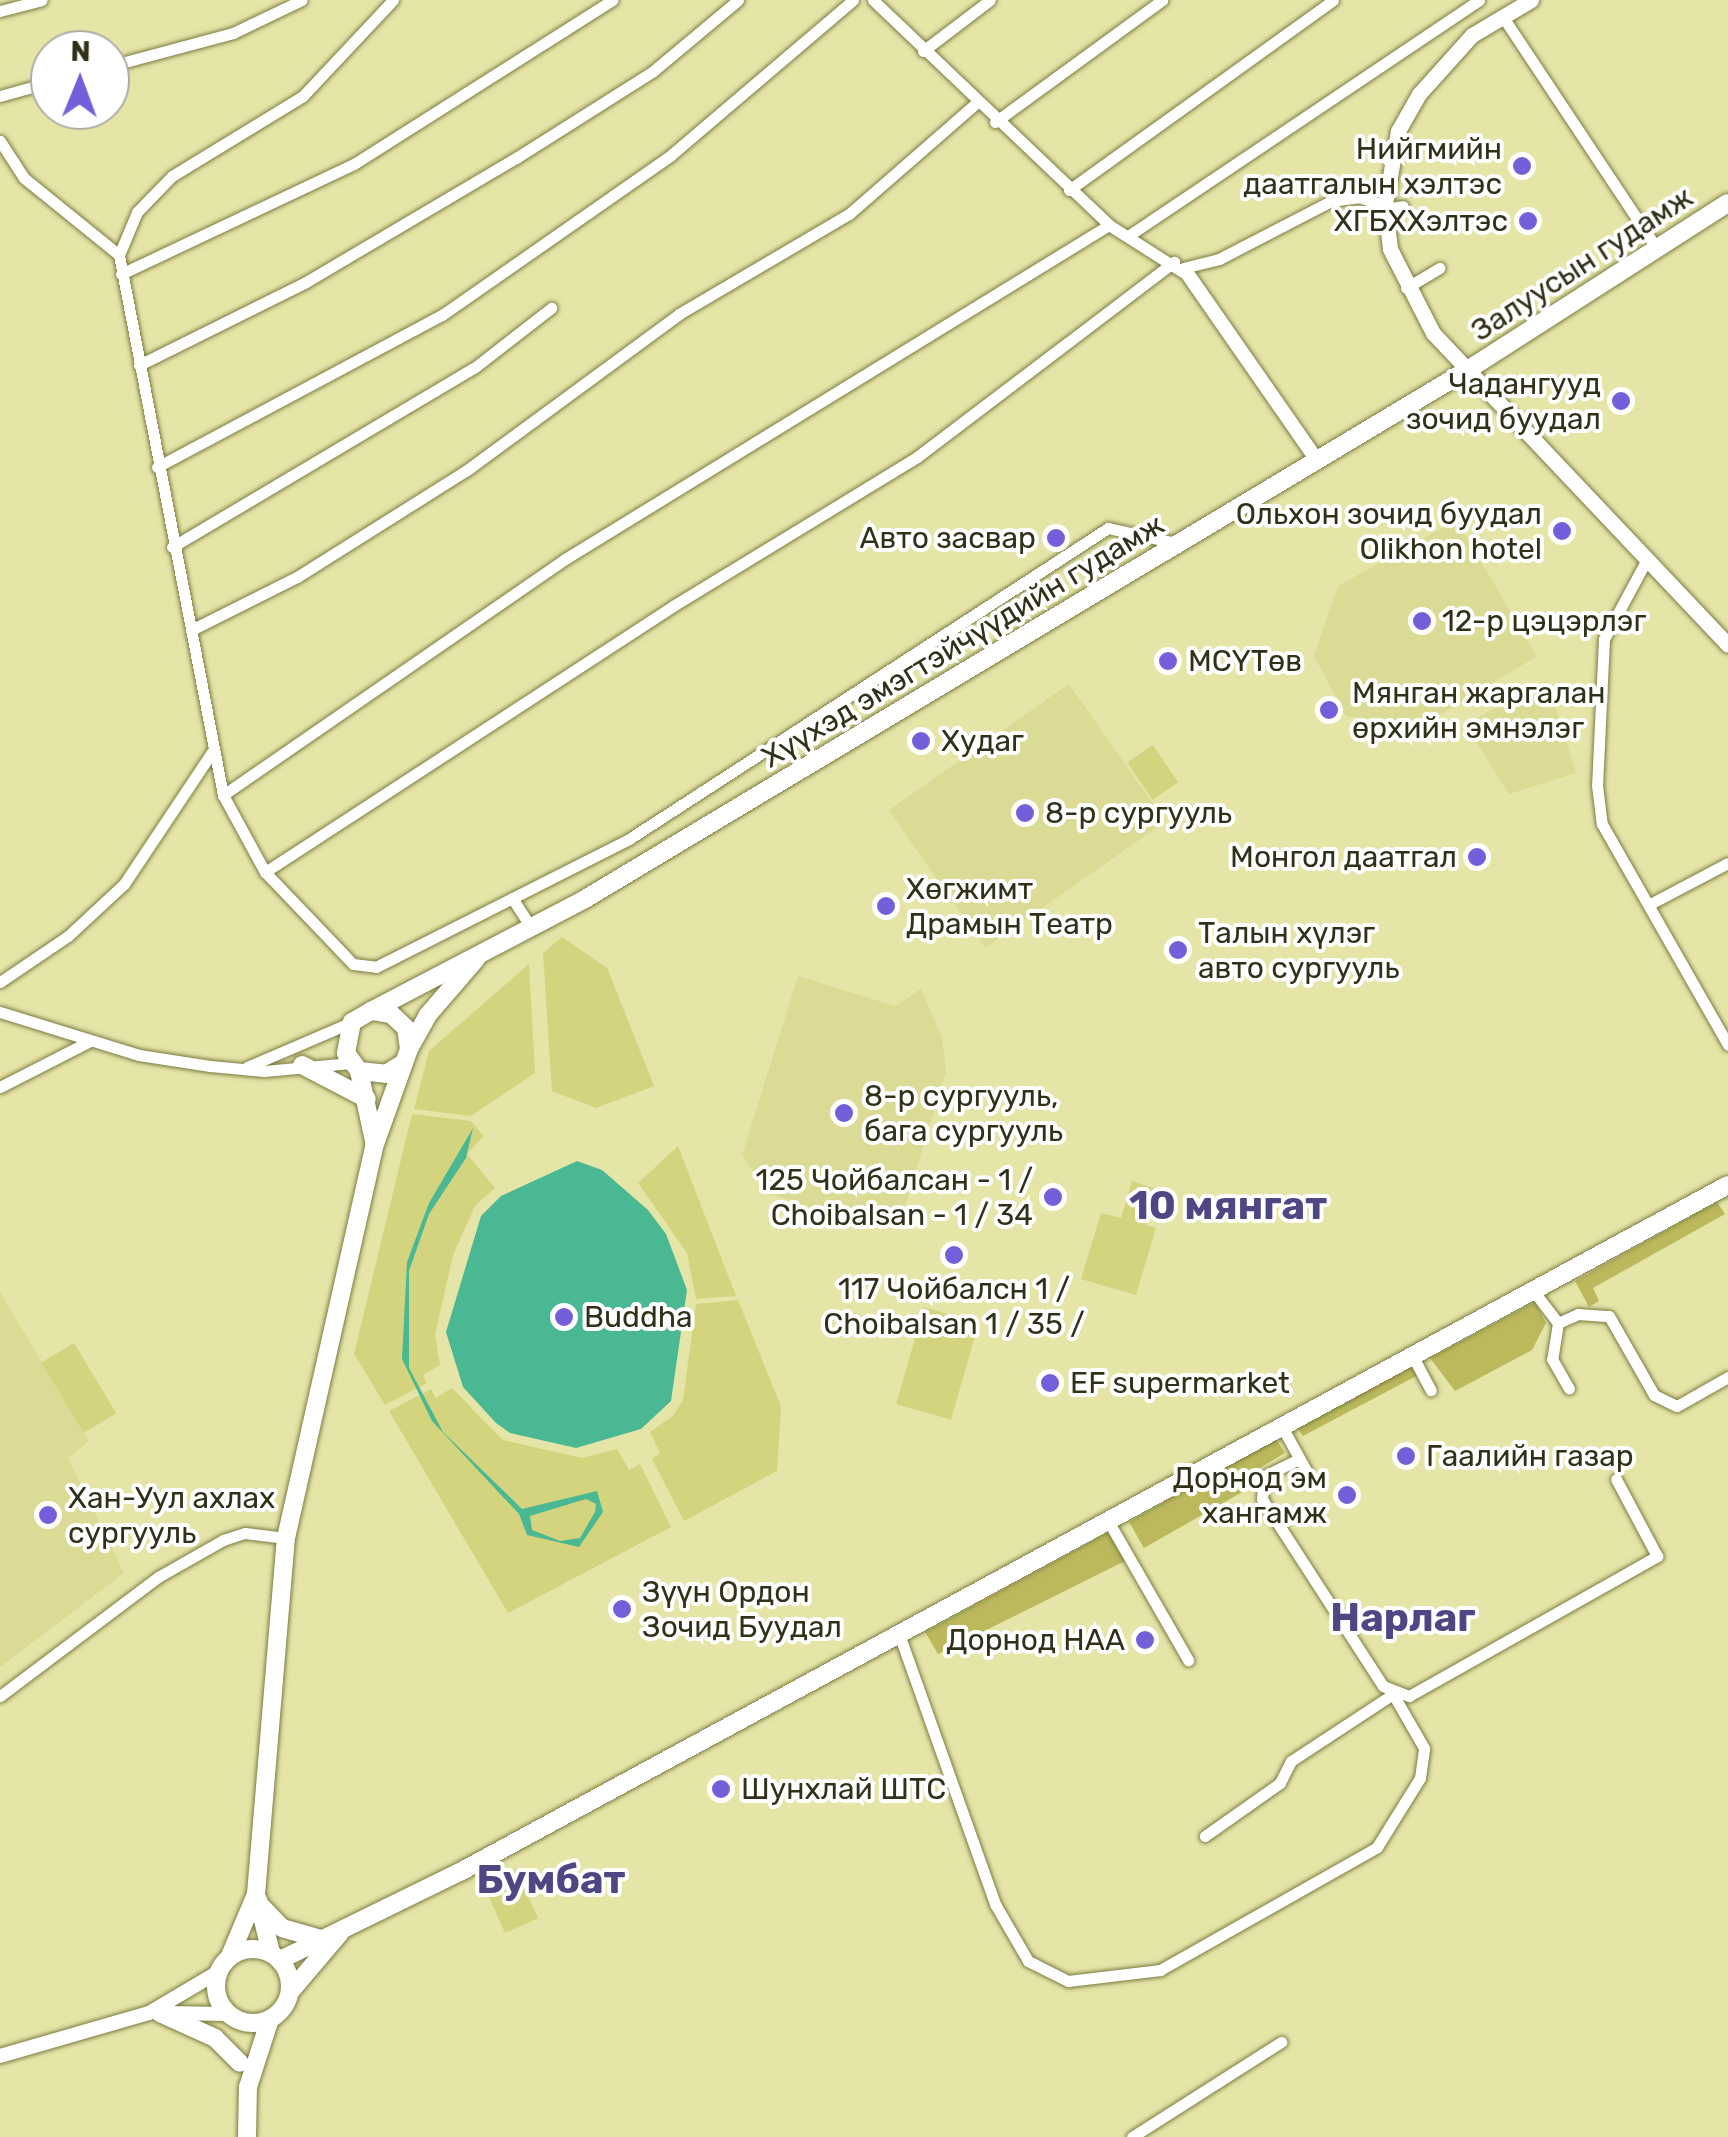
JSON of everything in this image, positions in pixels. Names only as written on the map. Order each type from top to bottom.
[{"type":"main road","points":[[1531,0],[1472,36],[1419,94],[1398,132],[1385,207],[1390,249],[1406,288],[1466,371],[1728,645]]},
{"type":"main road","name":"Залуусын гудамж","points":[[1466,371],[1728,203]]},
{"type":"main road","name":"Хүүхэд эмэгтэйчүүдийн гудамж","points":[[374,1147],[368,1099],[344,1042],[352,1022],[531,926],[1466,371]]},
{"type":"main road","name":"Хүүхэд эмэгтэйчүүдийн гудамж","points":[[230,1956],[258,1899],[286,1538],[374,1147],[406,1056],[427,1016],[483,951]]},
{"type":"main road","points":[[355,1067],[386,1074],[406,1056],[400,1020],[371,1011]]},
{"type":"main road","points":[[302,1065],[368,1099]]},
{"type":"main road","points":[[248,2087],[234,2017],[217,1995],[218,1972],[230,1956],[250,1948],[276,1956],[344,1929],[898,1634],[1532,1288],[1727,1189]]},
{"type":"main road","points":[[258,1899],[282,1928],[320,1939]]},
{"type":"main road","name":"Хүүхэд эмэгтэйчүүдийн гудамж","points":[[258,1899],[276,1956]]},
{"type":"main road","points":[[247,2137],[248,2087],[270,2019],[344,1929]]},
{"type":"main road","points":[[276,1956],[290,1992]]},
{"type":"main road","points":[[154,2013],[215,2038],[240,2062]]},
{"type":"main road","points":[[234,2017],[270,2019]]},
{"type":"street","points":[[0,11],[42,0]]},
{"type":"street","points":[[130,61],[233,33],[302,0]]},
{"type":"street","points":[[393,0],[302,96],[172,176],[138,212],[120,255],[172,547],[223,794],[265,872],[364,968],[629,839],[1108,528],[1180,544]]},
{"type":"street","points":[[121,274],[354,164],[612,0]]},
{"type":"street","points":[[140,365],[306,282],[516,158],[652,72],[738,0]]},
{"type":"street","points":[[157,467],[442,315],[672,155],[853,0]]},
{"type":"street","points":[[873,0],[975,104],[1109,225],[1182,269],[1316,460]]},
{"type":"street","points":[[923,51],[990,0]]},
{"type":"street","points":[[995,122],[1162,0]]},
{"type":"street","points":[[1069,190],[1333,0]]},
{"type":"street","points":[[1128,236],[1479,0]]},
{"type":"street","points":[[1503,17],[1657,249]]},
{"type":"street","points":[[0,96],[30,88]]},
{"type":"street","points":[[190,630],[296,577],[467,470],[680,314],[849,214],[975,104]]},
{"type":"street","points":[[0,141],[24,178],[120,255]]},
{"type":"street","points":[[265,872],[673,606],[917,457],[1182,269],[1219,259],[1331,201],[1358,196],[1385,207],[1404,206]]},
{"type":"street","points":[[223,794],[565,559],[1109,225]]},
{"type":"street","points":[[1406,288],[1439,268]]},
{"type":"street","points":[[172,547],[474,368],[550,308]]},
{"type":"street","points":[[1646,560],[1604,639],[1597,786],[1602,824],[1652,902],[1728,1045]]},
{"type":"street","points":[[0,982],[68,936],[124,884],[214,748]]},
{"type":"street","points":[[1652,902],[1728,863]]},
{"type":"street","points":[[512,898],[531,926]]},
{"type":"street","points":[[0,1012],[90,1041],[232,1068],[355,1067]]},
{"type":"street","points":[[232,1068],[352,1022]]},
{"type":"street","points":[[0,1086],[90,1041]]},
{"type":"street","points":[[1532,1288],[1558,1324],[1552,1359],[1569,1390]]},
{"type":"street","points":[[1558,1324],[1578,1314],[1609,1316],[1654,1395],[1678,1406],[1728,1377]]},
{"type":"street","points":[[1412,1356],[1431,1390]]},
{"type":"street","points":[[1282,1425],[1308,1474]]},
{"type":"street","points":[[898,1634],[994,1904],[1028,1961],[1068,1981],[1160,1970],[1376,1847],[1420,1778],[1424,1748],[1393,1694],[1262,1499],[1264,1476],[1300,1459]]},
{"type":"street","points":[[1204,1836],[1280,1783],[1291,1762],[1393,1694],[1410,1696],[1657,1556],[1616,1479]]},
{"type":"street","points":[[1107,1519],[1188,1660]]},
{"type":"street","points":[[0,1696],[158,1577],[223,1540],[245,1533],[286,1538]]},
{"type":"street","points":[[0,2056],[154,2013],[218,1972]]},
{"type":"street","points":[[154,2013],[234,2017]]},
{"type":"street","points":[[1132,2137],[1281,2042]]},
{"type":"shaded area","name":"12-р цэцэрлэг","points":[[1456,520],[1537,656],[1409,734],[1401,723],[1346,716],[1314,656],[1338,586]]},
{"type":"shaded area","points":[[1547,680],[1576,773],[1509,794],[1465,724]]},
{"type":"shaded area","name":"8-р сургууль","points":[[1069,684],[1165,822],[985,948],[889,810]]},
{"type":"shaded area","points":[[1153,745],[1178,782],[1152,800],[1127,762]]},
{"type":"shaded area","points":[[562,937],[607,968],[654,1086],[596,1108],[552,1091],[543,953]]},
{"type":"shaded area","points":[[529,964],[535,1073],[471,1116],[414,1109],[429,1051]]},
{"type":"shaded area","name":"8-р сургууль, бага сургууль","points":[[798,976],[895,1006],[921,989],[942,1037],[946,1072],[903,1213],[879,1230],[768,1193],[742,1155]]},
{"type":"shaded area","points":[[412,1114],[471,1121],[484,1136],[467,1154],[495,1188],[475,1206],[453,1255],[435,1335],[440,1365],[423,1375],[427,1383],[385,1405],[354,1354]]},
{"type":"shaded area","points":[[473,1128],[466,1158],[429,1214],[409,1271],[409,1368],[443,1432],[522,1509],[597,1491],[603,1512],[579,1547],[527,1535],[519,1514],[432,1421],[402,1359],[407,1262],[429,1203]],"holes":[[[586,1499],[596,1504],[580,1538],[560,1541],[532,1530],[530,1516]]]},
{"type":"shaded area","points":[[678,1146],[736,1296],[696,1299],[687,1253],[638,1183]]},
{"type":"shaded area","points":[[577,1161],[602,1170],[648,1210],[666,1234],[687,1290],[671,1401],[641,1429],[576,1448],[510,1433],[496,1423],[463,1387],[446,1332],[481,1216],[501,1196]]},
{"type":"shaded area","points":[[1132,1181],[1156,1189],[1146,1225],[1156,1228],[1136,1295],[1081,1279],[1101,1213],[1121,1218]]},
{"type":"shaded area","points":[[1717,1202],[1725,1214],[1593,1288],[1599,1301],[1589,1307],[1575,1281]]},
{"type":"shaded area","name":"Хан-Уул ахлах сургууль","points":[[0,1292],[89,1441],[68,1458],[124,1573],[0,1667]]},
{"type":"shaded area","points":[[738,1300],[781,1407],[777,1471],[684,1521],[652,1459],[660,1453],[650,1432],[673,1416],[683,1400],[696,1304]]},
{"type":"shaded area","points":[[1535,1302],[1546,1323],[1532,1350],[1455,1391],[1430,1358]]},
{"type":"shaded area","points":[[924,1307],[979,1323],[951,1420],[896,1404]]},
{"type":"shaded area","points":[[74,1343],[116,1413],[84,1433],[41,1363]]},
{"type":"shaded area","points":[[1413,1365],[1418,1375],[1303,1436],[1298,1429]]},
{"type":"shaded area","points":[[452,1388],[503,1440],[582,1458],[617,1449],[629,1470],[640,1464],[671,1527],[508,1613],[389,1411],[431,1389],[436,1398]]},
{"type":"shaded area","points":[[1276,1439],[1285,1453],[1246,1476],[1244,1491],[1144,1548],[1129,1522]]},
{"type":"shaded area","points":[[1109,1532],[1125,1561],[938,1654],[925,1632]]},
{"type":"shaded area","points":[[516,1869],[538,1918],[505,1933],[483,1884]]},
{"type":"place","name":"Нийгмийн даатгалын хэлтэс","points":[[1522,166]]},
{"type":"place","name":"ХГБХХэлтэс","points":[[1528,221]]},
{"type":"place","name":"Чадангууд зочид буудал","points":[[1621,401]]},
{"type":"place","name":"Ольхон зочид буудал Olikhon hotel","points":[[1562,531]]},
{"type":"place","name":"Авто засвар","points":[[1056,538]]},
{"type":"place","name":"12-р цэцэрлэг","points":[[1422,621]]},
{"type":"place","name":"МСҮТөв","points":[[1168,661]]},
{"type":"place","name":"Мянган жаргалан өрхийн эмнэлэг","points":[[1329,710]]},
{"type":"place","name":"Худаг","points":[[921,741]]},
{"type":"place","name":"8-р сургууль","points":[[1025,813]]},
{"type":"place","name":"Монгол даатгал","points":[[1477,857]]},
{"type":"place","name":"Хөгжимт Драмын Театр","points":[[886,906]]},
{"type":"place","name":"Талын хүлэг авто сургууль","points":[[1178,950]]},
{"type":"place","name":"8-р сургууль, бага сургууль","points":[[844,1113]]},
{"type":"place","name":"125 Чойбалсан - 1 / Choibalsan - 1 / 34","points":[[1053,1197]]},
{"type":"place","name":"117 Чойбалсн 1 / Choibalsan 1 / 35 /","points":[[954,1255]]},
{"type":"place","name":"Buddha","points":[[564,1317]]},
{"type":"place","name":"EF supermarket","points":[[1050,1383]]},
{"type":"place","name":"Гаалийн газар","points":[[1406,1456]]},
{"type":"place","name":"Дорнод эм хангамж","points":[[1347,1495]]},
{"type":"place","name":"Хан-Уул ахлах сургууль","points":[[48,1515]]},
{"type":"place","name":"Зүүн Ордон Зочид Буудал","points":[[622,1609]]},
{"type":"place","name":"Дорнод НАА","points":[[1145,1640]]},
{"type":"place","name":"Шунхлай ШТС","points":[[721,1789]]},
{"type":"district","name":"10 мянгат","points":[[1228,1206]]},
{"type":"district","name":"Нарлаг","points":[[1403,1618]]},
{"type":"district","name":"Бумбат","points":[[551,1880]]}]
